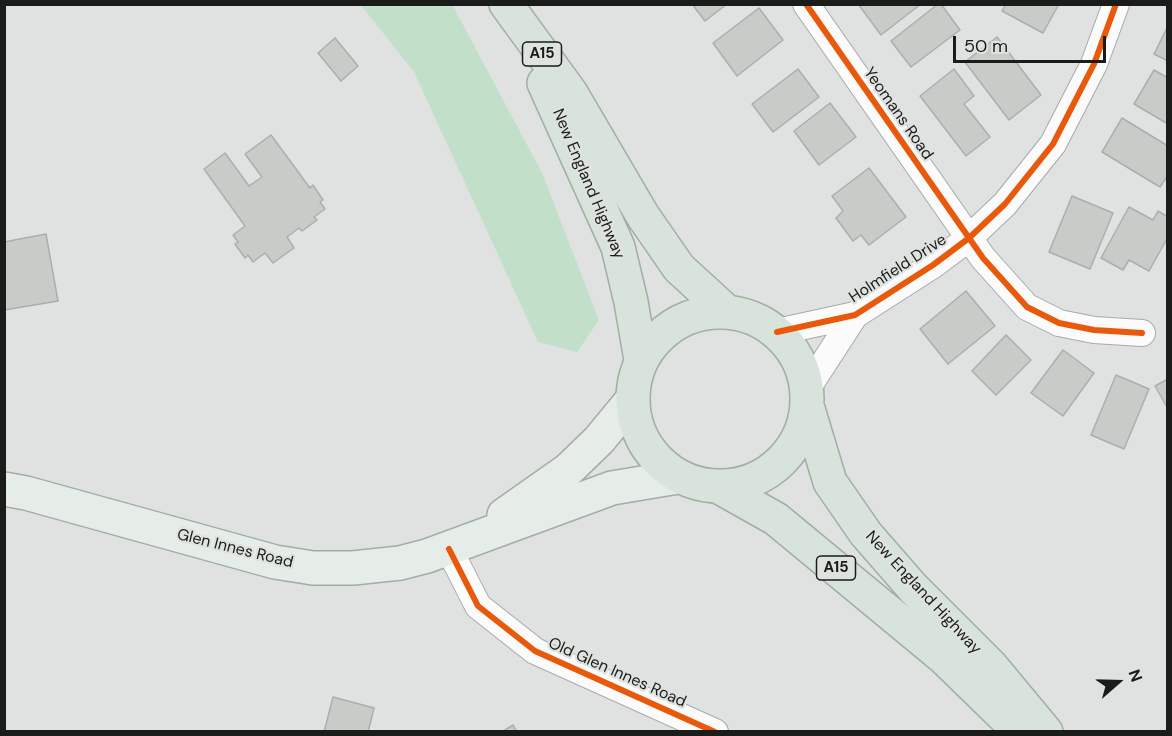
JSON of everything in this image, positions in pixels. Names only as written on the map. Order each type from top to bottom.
[{"type":"highway","name":"New England Highway","points":[[510,10],[571,93],[643,216],[679,268],[726,311]]},
{"type":"highway","name":"New England Highway","points":[[510,10],[618,246],[632,302],[641,360]]},
{"type":"highway","name":"A15","points":[[726,311],[753,317],[777,332],[797,357],[808,399],[793,449],[762,478],[721,488],[678,477],[653,457],[638,430],[632,400],[641,360],[662,333],[692,315],[726,311]]},
{"type":"highway","name":"New England Highway","points":[[808,399],[830,482],[866,534],[914,589],[992,667],[1046,732]]},
{"type":"highway","name":"New England Highway","points":[[721,488],[776,519],[944,657],[1020,732]]},
{"type":"main road","name":"Glen Innes Road","points":[[458,544],[568,470],[599,440],[632,400]]},
{"type":"main road","name":"Glen Innes Road","points":[[4,489],[26,493],[275,562],[314,567],[376,566],[400,563],[458,544],[612,488],[678,477]]},
{"type":"street","name":"Yeomans Road","points":[[806,4],[983,258],[1027,307],[1059,322],[1094,330],[1142,333]]},
{"type":"street","name":"Holmfield Drive","points":[[777,332],[855,315],[933,265],[969,238],[1005,204],[1053,144],[1094,64],[1116,4]]},
{"type":"street","name":"Holmfield Drive","points":[[808,399],[855,315]]},
{"type":"street","name":"Old Glen Innes Road","points":[[458,544],[478,606],[535,651],[715,732]]},
{"type":"green space","points":[[452,4],[542,173],[599,320],[577,352],[538,342],[414,72],[361,5]]},
{"type":"building","points":[[692,4],[727,4],[705,21]]},
{"type":"building","points":[[858,4],[921,4],[881,35]]},
{"type":"building","points":[[941,4],[960,30],[911,67],[891,41]]},
{"type":"building","points":[[1006,4],[1059,4],[1043,33],[1002,11]]},
{"type":"building","points":[[759,8],[783,40],[737,76],[713,43]]},
{"type":"building","points":[[1168,26],[1168,61],[1154,54]]},
{"type":"building","points":[[997,37],[1041,95],[1009,120],[965,62]]},
{"type":"building","points":[[335,38],[358,66],[341,81],[318,53]]},
{"type":"building","points":[[798,69],[819,97],[773,132],[752,104]]},
{"type":"building","points":[[954,69],[974,96],[964,104],[990,137],[966,156],[920,96]]},
{"type":"building","points":[[1154,70],[1168,78],[1168,124],[1134,104]]},
{"type":"building","points":[[830,103],[856,137],[819,165],[794,131]]},
{"type":"building","points":[[1122,118],[1168,146],[1168,175],[1160,187],[1102,152]]},
{"type":"building","points":[[271,135],[310,188],[313,185],[323,200],[320,202],[325,209],[314,217],[317,220],[302,231],[299,228],[287,237],[294,248],[273,263],[265,253],[253,262],[248,255],[245,258],[235,244],[238,242],[233,235],[245,226],[204,169],[225,153],[249,186],[262,177],[245,154]]},
{"type":"building","points":[[869,168],[906,217],[869,245],[861,235],[853,241],[836,218],[843,211],[832,196]]},
{"type":"building","points":[[1072,196],[1113,213],[1090,269],[1049,252]]},
{"type":"building","points":[[1129,207],[1153,220],[1158,211],[1168,217],[1168,237],[1149,271],[1129,260],[1123,270],[1101,258]]},
{"type":"building","points":[[46,234],[58,301],[4,310],[4,242]]},
{"type":"building","points":[[966,291],[995,326],[948,364],[920,329]]},
{"type":"building","points":[[1006,335],[1031,360],[996,395],[972,371]]},
{"type":"building","points":[[1063,350],[1094,373],[1063,416],[1031,393]]},
{"type":"building","points":[[1116,375],[1149,389],[1124,449],[1091,435]]},
{"type":"building","points":[[1168,379],[1168,409],[1155,386]]},
{"type":"building","points":[[333,697],[374,708],[368,732],[324,732]]},
{"type":"building","points":[[513,725],[517,732],[502,732]]},
{"type":"cycle path","points":[[806,4],[983,258],[1027,307],[1059,323],[1094,330],[1142,333]]},
{"type":"cycle path","points":[[777,332],[855,315],[933,265],[969,238],[1005,204],[1053,144],[1094,64],[1116,4]]},
{"type":"cycle path","points":[[449,549],[478,606],[535,651],[715,732]]}]
